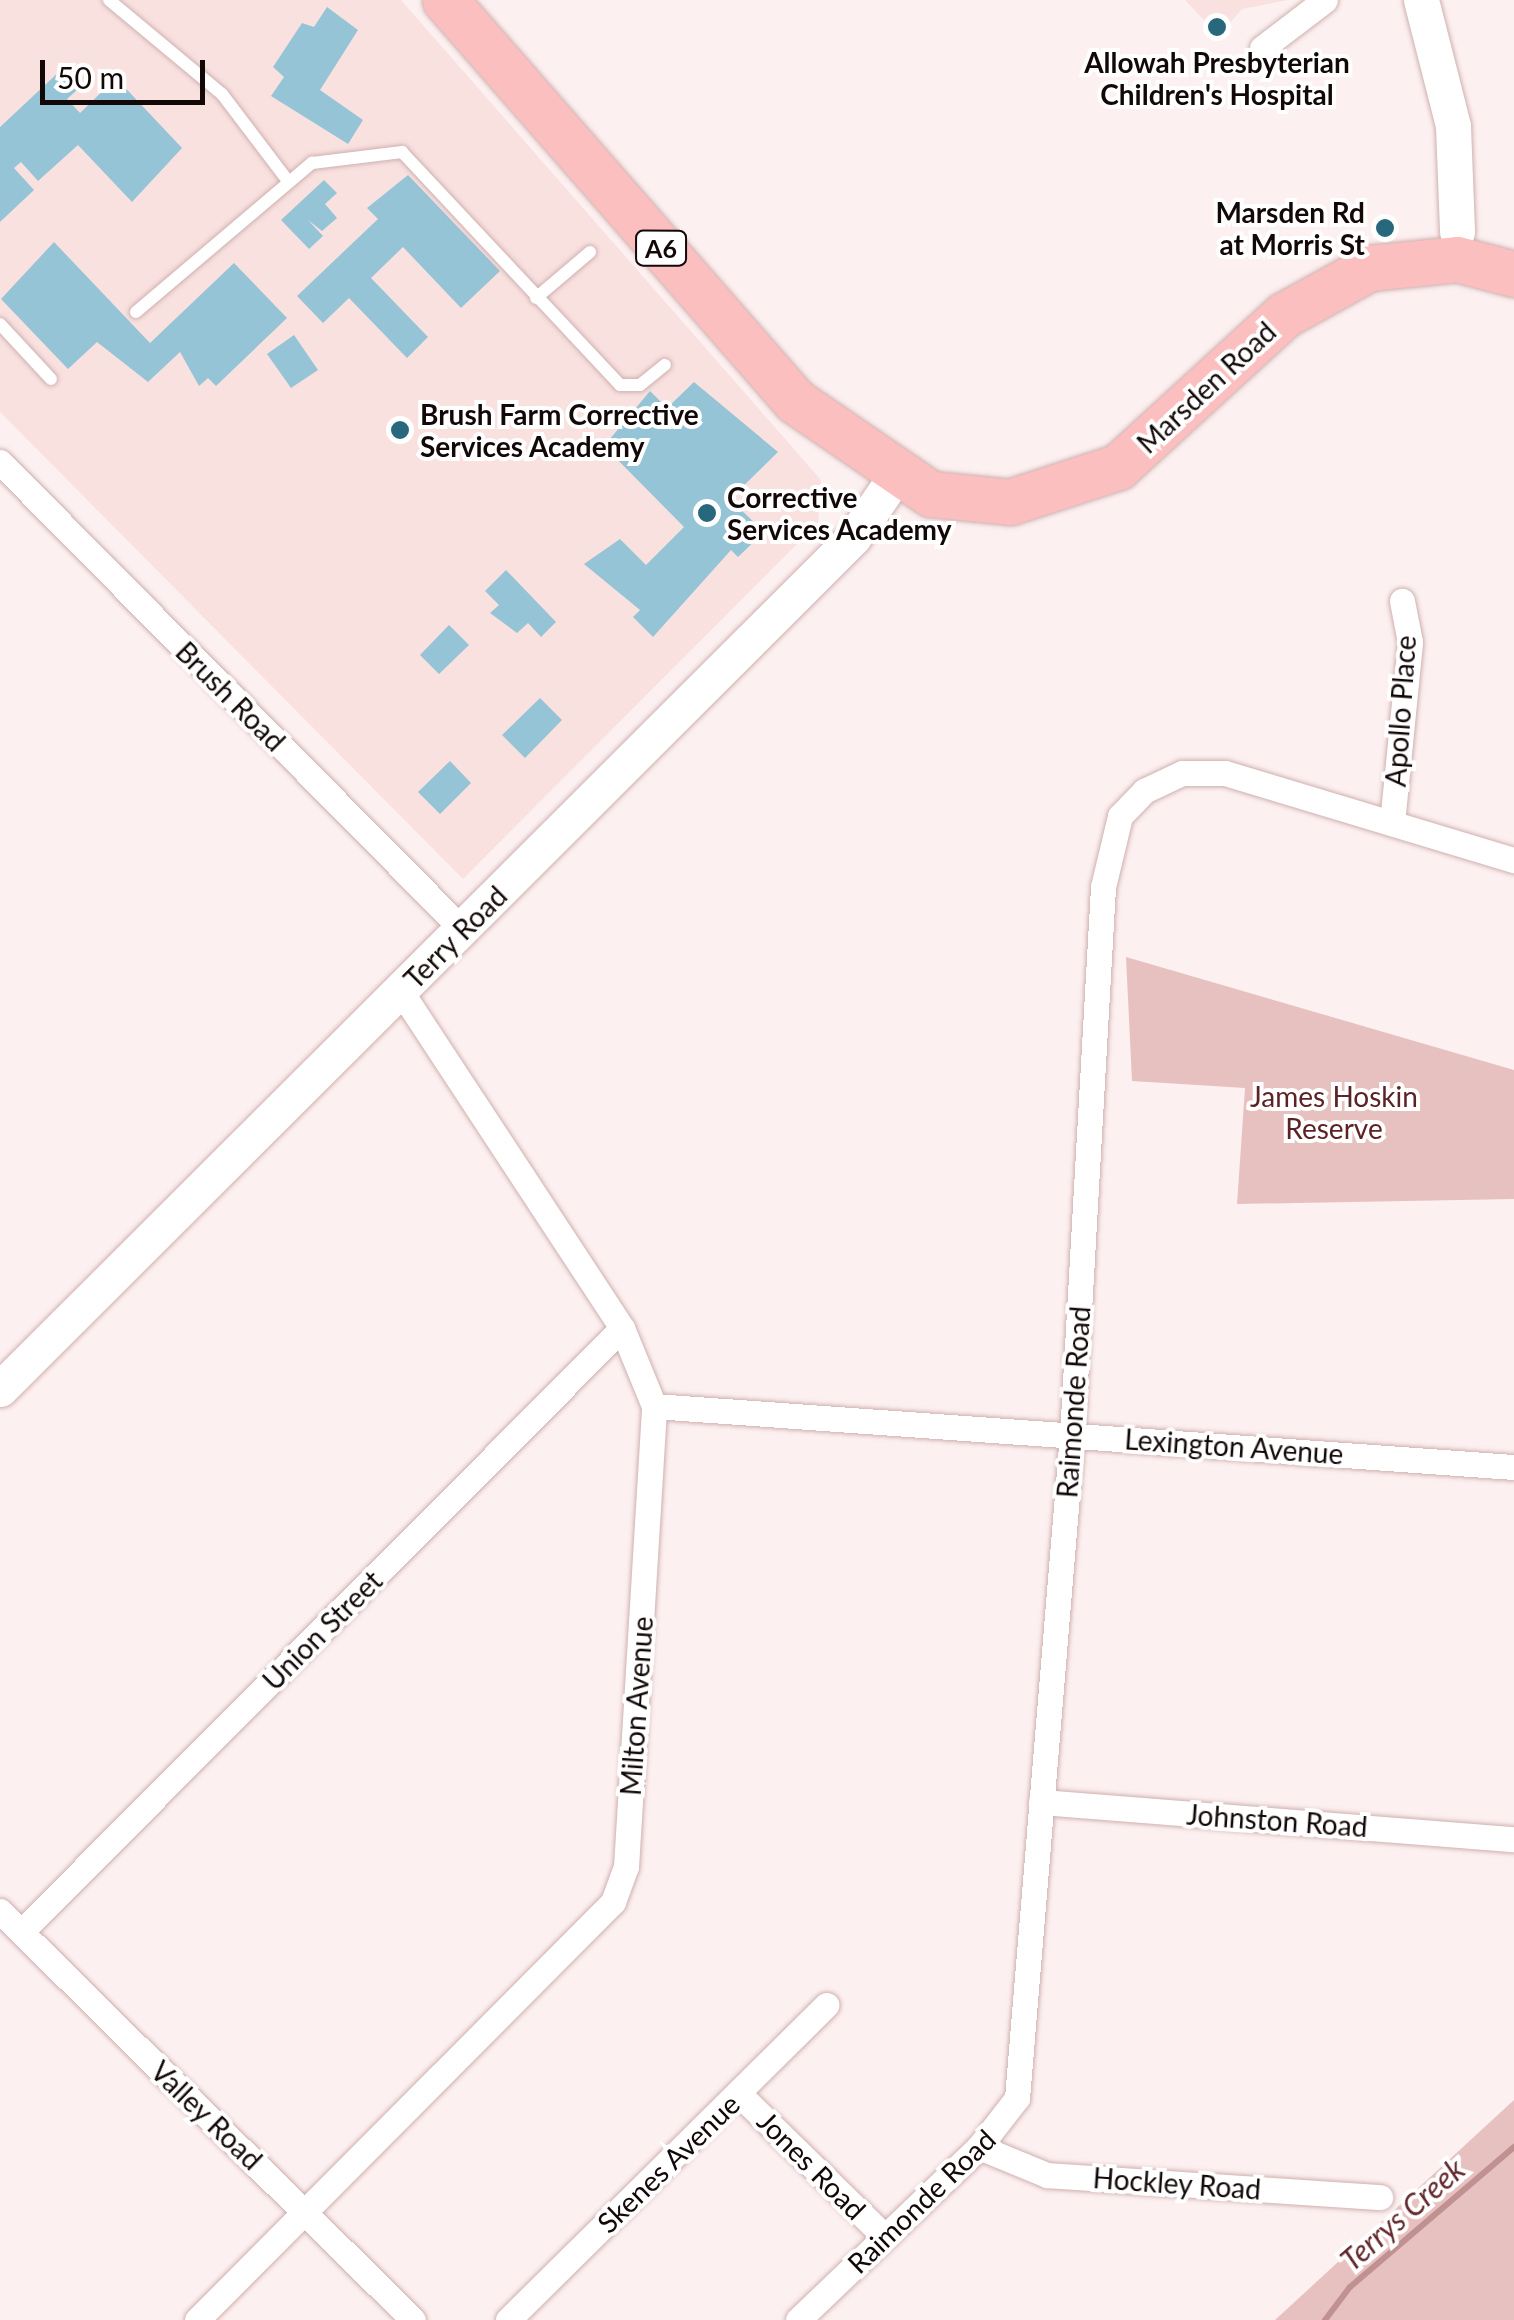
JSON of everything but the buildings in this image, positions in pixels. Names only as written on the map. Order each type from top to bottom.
[{"type":"highway","name":"Marsden Road","points":[[445,0],[795,401],[897,474],[956,499],[1052,493],[1135,455],[1253,340],[1346,277],[1430,259],[1514,274]]},
{"type":"highway","name":"Marsden Road","points":[[897,474],[1021,472],[1092,450],[1155,408],[1243,317],[1313,266],[1384,239],[1456,232],[1514,246]]},
{"type":"street","points":[[1262,48],[1324,0]]},
{"type":"street","points":[[1422,0],[1452,126],[1456,232]]},
{"type":"street","name":"Brush Road","points":[[0,462],[463,930]]},
{"type":"street","name":"Terry Road","points":[[0,1389],[853,538],[897,474]]},
{"type":"street","name":"Apollo Place","points":[[1392,822],[1410,642],[1402,600]]},
{"type":"street","name":"Raimonde Road","points":[[798,2320],[979,2147],[1016,2098],[1072,1435],[1104,888],[1120,816],[1144,790],[1182,772],[1225,773],[1514,860]]},
{"type":"street","name":"Milton Avenue","points":[[197,2320],[613,1902],[626,1867],[654,1406],[622,1328],[401,991]]},
{"type":"street","name":"Union Street","points":[[21,1932],[622,1328]]},
{"type":"street","name":"Lexington Avenue","points":[[654,1406],[1514,1467]]},
{"type":"street","name":"Johnston Road","points":[[1041,1802],[1514,1839]]},
{"type":"street","name":"Valley Road","points":[[0,1911],[413,2320]]},
{"type":"street","name":"Skenes Avenue","points":[[508,2320],[826,2006]]},
{"type":"street","name":"Jones Road","points":[[739,2094],[884,2237]]},
{"type":"street","name":"Hockley Road","points":[[979,2147],[1047,2175],[1380,2197]]},
{"type":"lane","points":[[109,0],[222,94],[288,181]]},
{"type":"lane","points":[[136,312],[312,164],[402,152],[620,385],[640,384],[665,366]]},
{"type":"lane","points":[[536,298],[590,252]]},
{"type":"lane","points":[[0,324],[52,379]]},
{"type":"shaded area","name":"Brush Farm Corrective Services Academy","points":[[0,0],[401,0],[821,480],[818,523],[463,879],[0,412]]},
{"type":"shaded area","name":"Allowah Presbyterian Children's Hospital","points":[[1185,0],[1288,0],[1242,9],[1219,36]]},
{"type":"green space","name":"James Hoskin Reserve","points":[[1126,957],[1514,1070],[1514,1199],[1237,1204],[1245,1088],[1132,1081]]},
{"type":"green space","points":[[1514,2100],[1514,2320],[1275,2320]]},
{"type":"waterway","name":"Terrys Creek","points":[[1325,2320],[1350,2287],[1514,2147]]},
{"type":"place","name":"Allowah Presbyterian Children's Hospital","points":[[1217,27]]},
{"type":"place","name":"Marsden Rd at Morris St","points":[[1385,228]]},
{"type":"place","name":"Brush Farm Corrective Services Academy","points":[[400,430]]},
{"type":"place","name":"Corrective Services Academy","points":[[707,513]]}]
